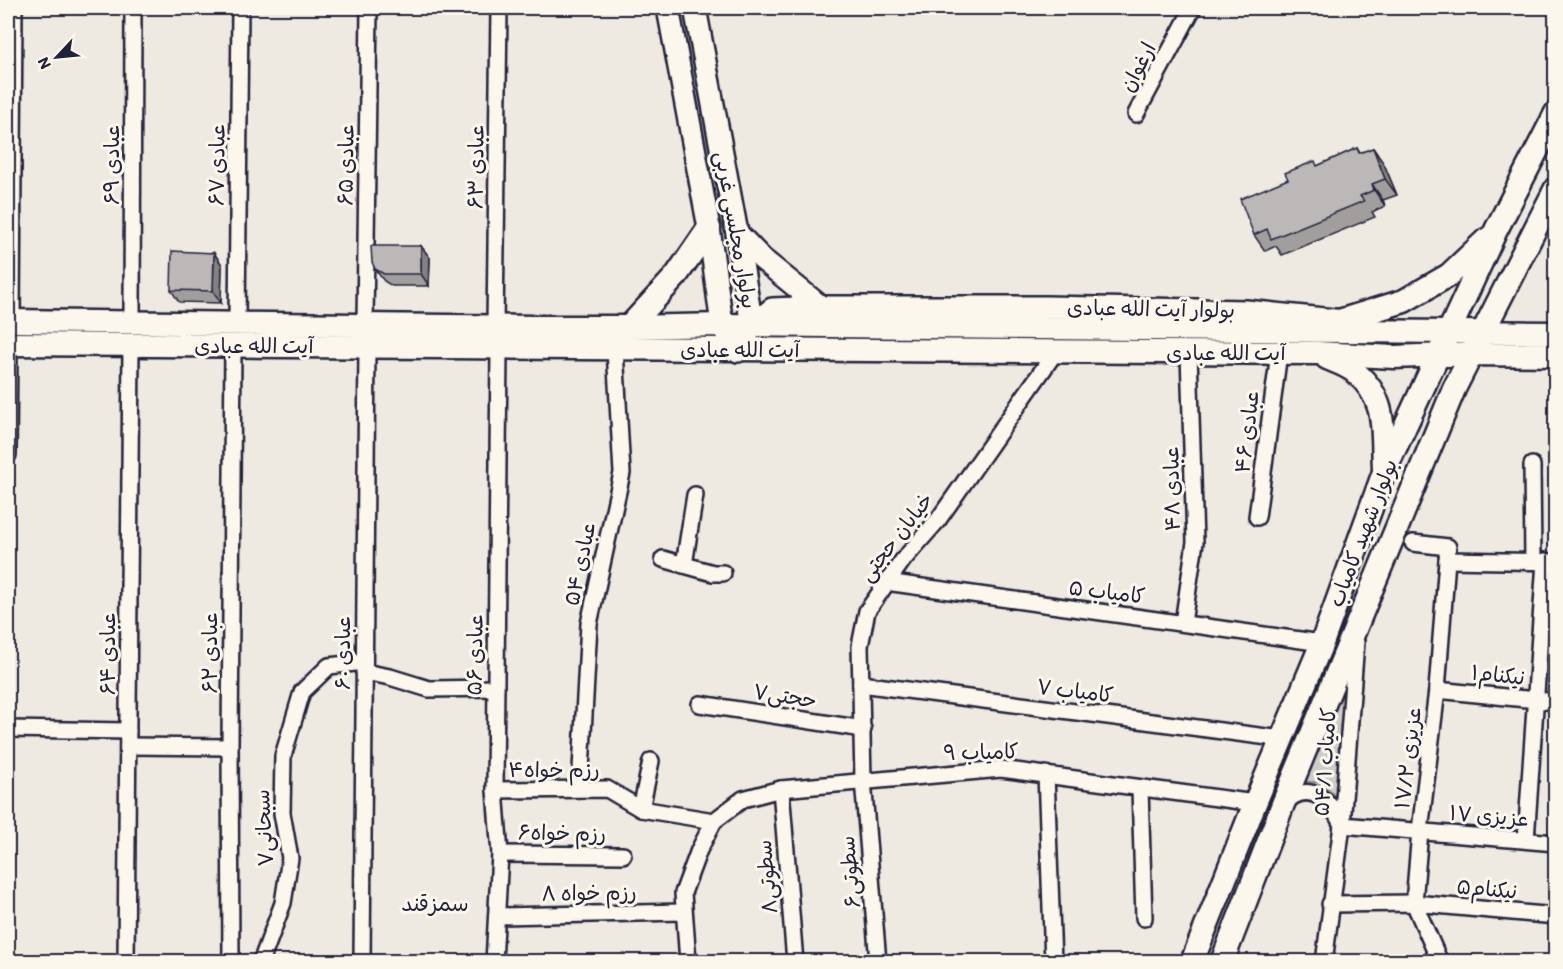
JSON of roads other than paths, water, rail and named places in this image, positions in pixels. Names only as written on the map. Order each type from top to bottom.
[{"type":"main road","name":"بولوار مجلسی غربی","points":[[668,8],[710,228],[722,325],[738,351],[752,326],[695,8]]},
{"type":"main road","name":"بولوار شهید کامیاب","points":[[1192,962],[1322,643],[1384,472],[1496,230],[1556,113]]},
{"type":"main road","name":"بولوار شهید کامیاب","points":[[1222,962],[1283,804],[1454,389],[1556,188]]},
{"type":"main road","points":[[629,327],[676,276],[710,228]]},
{"type":"main road","points":[[1289,329],[1344,321],[1404,301],[1449,275],[1496,230]]},
{"type":"main road","points":[[737,233],[762,259],[821,307]]},
{"type":"main road","name":"بولوار آیت الله عبادی","points":[[752,326],[772,309],[1046,307],[1246,312],[1412,326],[1449,332],[1556,333]]},
{"type":"main road","name":"آیت الله عبادی","points":[[10,321],[237,322],[366,335],[497,337],[615,349],[1317,353],[1394,357],[1472,354]]},
{"type":"main road","name":"آیت الله عبادی","points":[[497,337],[629,327],[722,325],[1449,332]]},
{"type":"main road","name":"آیت الله عبادی","points":[[8,344],[233,345],[366,335]]},
{"type":"main road","points":[[1317,353],[1355,371],[1374,391],[1381,409],[1384,472]]},
{"type":"main road","points":[[1472,354],[1556,356]]},
{"type":"street","points":[[10,321],[10,74],[14,8]]},
{"type":"street","name":"عبادی ۶۹","points":[[132,322],[133,8]]},
{"type":"street","name":"عبادی ۶۷","points":[[237,322],[240,8]]},
{"type":"street","name":"عبادی ۶۵","points":[[366,335],[369,8]]},
{"type":"street","name":"عبادی ۶۳","points":[[497,337],[499,8]]},
{"type":"street","name":"ارغوان","points":[[1136,114],[1193,8]]},
{"type":"street","name":"عبادی ۶۰","points":[[362,962],[366,335]]},
{"type":"street","name":"عبادی ۵۶","points":[[494,962],[500,854],[495,790],[497,337]]},
{"type":"street","points":[[8,344],[8,455]]},
{"type":"street","name":"عبادی ۶۲","points":[[231,962],[233,345]]},
{"type":"street","name":"عبادی ۶۴","points":[[126,962],[131,346]]},
{"type":"street","name":"عبادی ۵۴","points":[[580,788],[589,624],[622,473],[615,349]]},
{"type":"street","name":"خیابان حجتی","points":[[863,780],[860,646],[867,611],[886,582],[938,520],[1056,351]]},
{"type":"street","name":"عبادی ۴۸","points":[[1183,623],[1195,542],[1190,353]]},
{"type":"street","name":"عبادی ۴۶","points":[[1257,517],[1279,353]]},
{"type":"street","points":[[1526,840],[1545,561],[1532,465]]},
{"type":"street","points":[[684,565],[695,495]]},
{"type":"street","points":[[1413,543],[1448,547],[1447,560],[1545,561]]},
{"type":"street","points":[[663,559],[723,573]]},
{"type":"street","name":"عزیزی ۱۷/۲","points":[[1420,831],[1437,690],[1447,560]]},
{"type":"street","name":"کامیاب ۵","points":[[886,582],[1322,643]]},
{"type":"street","name":"کامیاب ۵۴/۱","points":[[1324,962],[1342,825],[1357,624]]},
{"type":"street","name":"سبحانی۷","points":[[261,962],[284,903],[290,858],[282,813],[283,756],[302,692],[329,666],[364,667],[429,689],[496,688]]},
{"type":"street","name":"کامیاب ۷","points":[[861,684],[1283,738]]},
{"type":"street","name":"نیکنام۱","points":[[1437,690],[1556,702]]},
{"type":"street","name":"حجتی۷","points":[[700,704],[863,729]]},
{"type":"street","points":[[8,729],[230,747]]},
{"type":"street","points":[[641,809],[651,761]]},
{"type":"street","name":"کامیاب ۹","points":[[714,821],[743,799],[781,789],[1000,769],[1255,803]]},
{"type":"street","points":[[1046,774],[1053,962]]},
{"type":"street","name":"سطوتی۶","points":[[863,780],[878,962]]},
{"type":"street","name":"رزم خواه۴","points":[[495,790],[607,789],[641,809],[714,821]]},
{"type":"street","name":"سطوتی۸","points":[[781,789],[795,962]]},
{"type":"street","points":[[1140,789],[1144,918]]},
{"type":"street","points":[[1283,804],[1298,793],[1316,795],[1326,800],[1335,810],[1342,825]]},
{"type":"street","points":[[688,962],[683,893],[699,850],[714,821]]},
{"type":"street","name":"عزیزی ۱۷","points":[[1342,825],[1556,843]]},
{"type":"street","name":"عزیزی ۱۷","points":[[1414,903],[1420,831]]},
{"type":"street","name":"رزم خواه۶","points":[[500,854],[623,855]]},
{"type":"street","points":[[1414,903],[1440,962]]},
{"type":"street","name":"نیکنام۵","points":[[1330,904],[1414,903],[1556,916]]},
{"type":"street","name":"رزم خواه ۸","points":[[497,916],[683,912]]},
{"type":"district","name":"سمزقند","points":[[435,903]]}]
